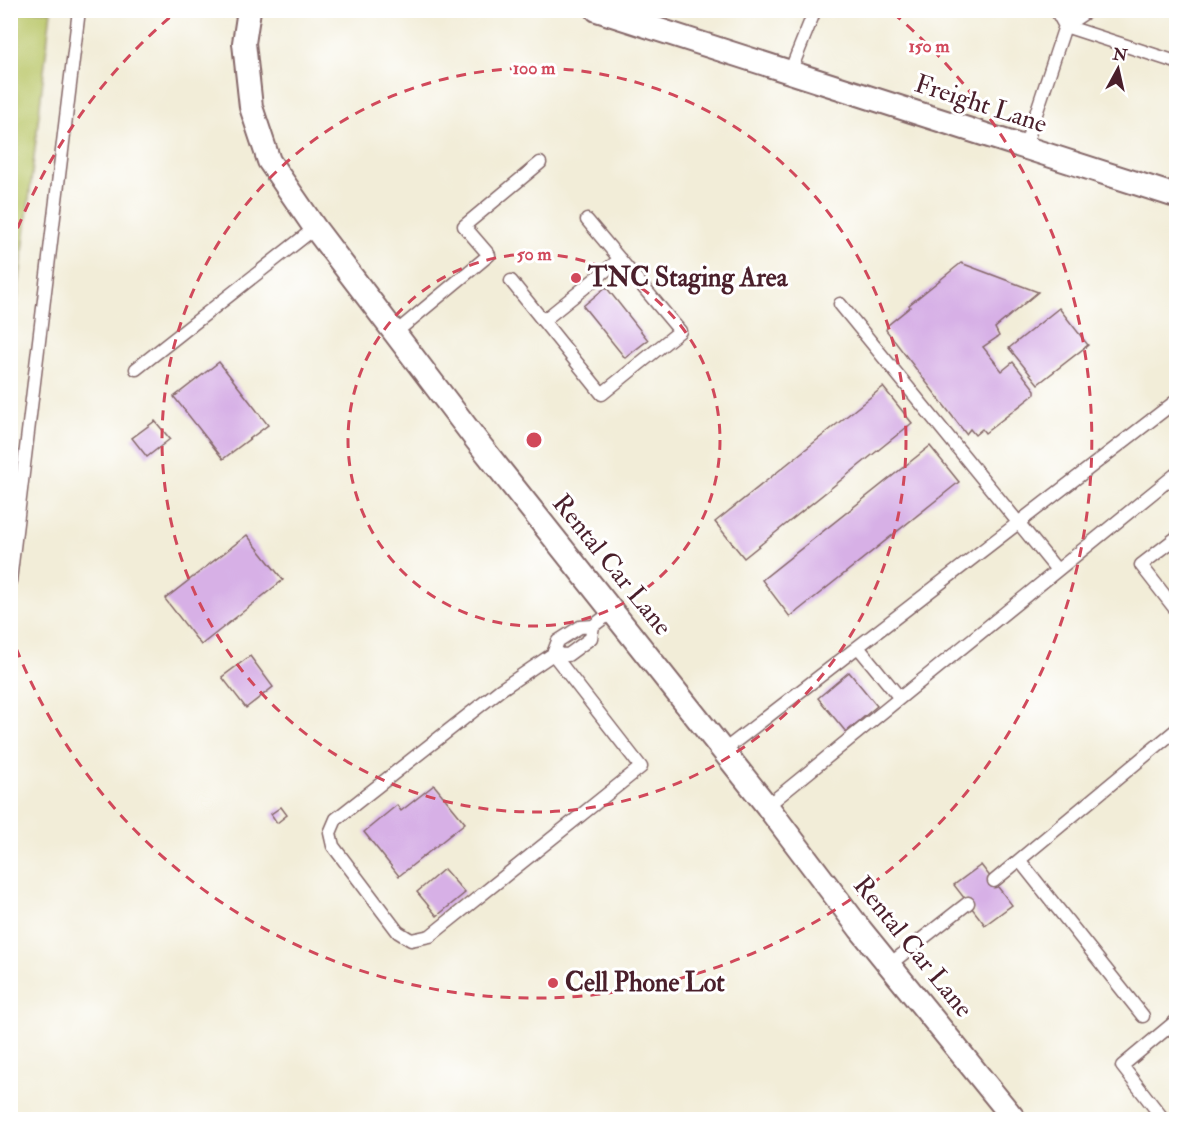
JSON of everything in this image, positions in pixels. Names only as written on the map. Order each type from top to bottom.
[{"type":"street","name":"Rental Car Lane","points":[[249,10],[244,43],[251,107],[270,161],[315,228],[477,441],[1015,1119]]},
{"type":"street","name":"Freight Lane","points":[[597,10],[627,15],[790,72],[1176,196]]},
{"type":"lane","points":[[10,581],[80,10]]},
{"type":"lane","points":[[790,72],[815,10]]},
{"type":"lane","points":[[1056,10],[1065,26],[1176,62]]},
{"type":"lane","points":[[1025,147],[1065,26],[1089,10]]},
{"type":"lane","points":[[395,333],[489,255],[464,226],[540,164]]},
{"type":"lane","points":[[511,281],[602,394],[680,331],[587,220]]},
{"type":"lane","points":[[136,369],[315,228]]},
{"type":"lane","points":[[543,321],[620,259]]},
{"type":"lane","points":[[840,304],[1057,570]]},
{"type":"lane","points":[[723,751],[1176,401]]},
{"type":"lane","points":[[767,806],[1176,474]]},
{"type":"lane","points":[[1176,538],[1141,565],[1176,610]]},
{"type":"lane","points":[[553,654],[641,767],[430,936],[411,940],[398,932],[333,846],[330,833],[336,819],[500,690],[553,654],[568,655],[591,638],[593,626],[613,611]]},
{"type":"lane","points":[[858,647],[900,698]]},
{"type":"lane","points":[[994,881],[1176,730]]},
{"type":"lane","points":[[1020,861],[1143,1016]]},
{"type":"lane","points":[[890,964],[968,903]]},
{"type":"lane","points":[[1164,1119],[1122,1066],[1176,1021]]},
{"type":"green space","points":[[10,11],[51,11],[11,354]]},
{"type":"building","points":[[961,263],[1038,292],[995,328],[999,336],[983,347],[1002,371],[1013,362],[1035,390],[1035,394],[985,433],[982,429],[975,435],[970,429],[966,434],[886,330],[888,325],[910,307],[909,305]]},
{"type":"building","points":[[606,287],[648,340],[625,358],[583,306]]},
{"type":"building","points":[[1059,308],[1088,345],[1038,384],[1009,348]]},
{"type":"building","points":[[219,362],[268,425],[223,459],[174,397]]},
{"type":"building","points":[[883,387],[912,423],[744,558],[715,522]]},
{"type":"building","points":[[155,421],[170,439],[147,457],[132,438]]},
{"type":"building","points":[[930,446],[959,482],[790,617],[762,580]]},
{"type":"building","points":[[247,535],[283,580],[201,645],[165,599]]},
{"type":"building","points":[[250,656],[273,687],[246,708],[222,677]]},
{"type":"building","points":[[849,672],[877,706],[846,732],[818,698]]},
{"type":"building","points":[[434,785],[465,823],[399,876],[364,832],[397,805],[401,811]]},
{"type":"building","points":[[281,807],[287,815],[277,823],[271,814]]},
{"type":"building","points":[[981,865],[1012,905],[985,925],[954,885]]},
{"type":"building","points":[[444,869],[465,893],[437,916],[417,892]]},
{"type":"place","name":"TNC Staging Area","points":[[576,278]]},
{"type":"place","name":"Cell Phone Lot","points":[[553,983]]}]
